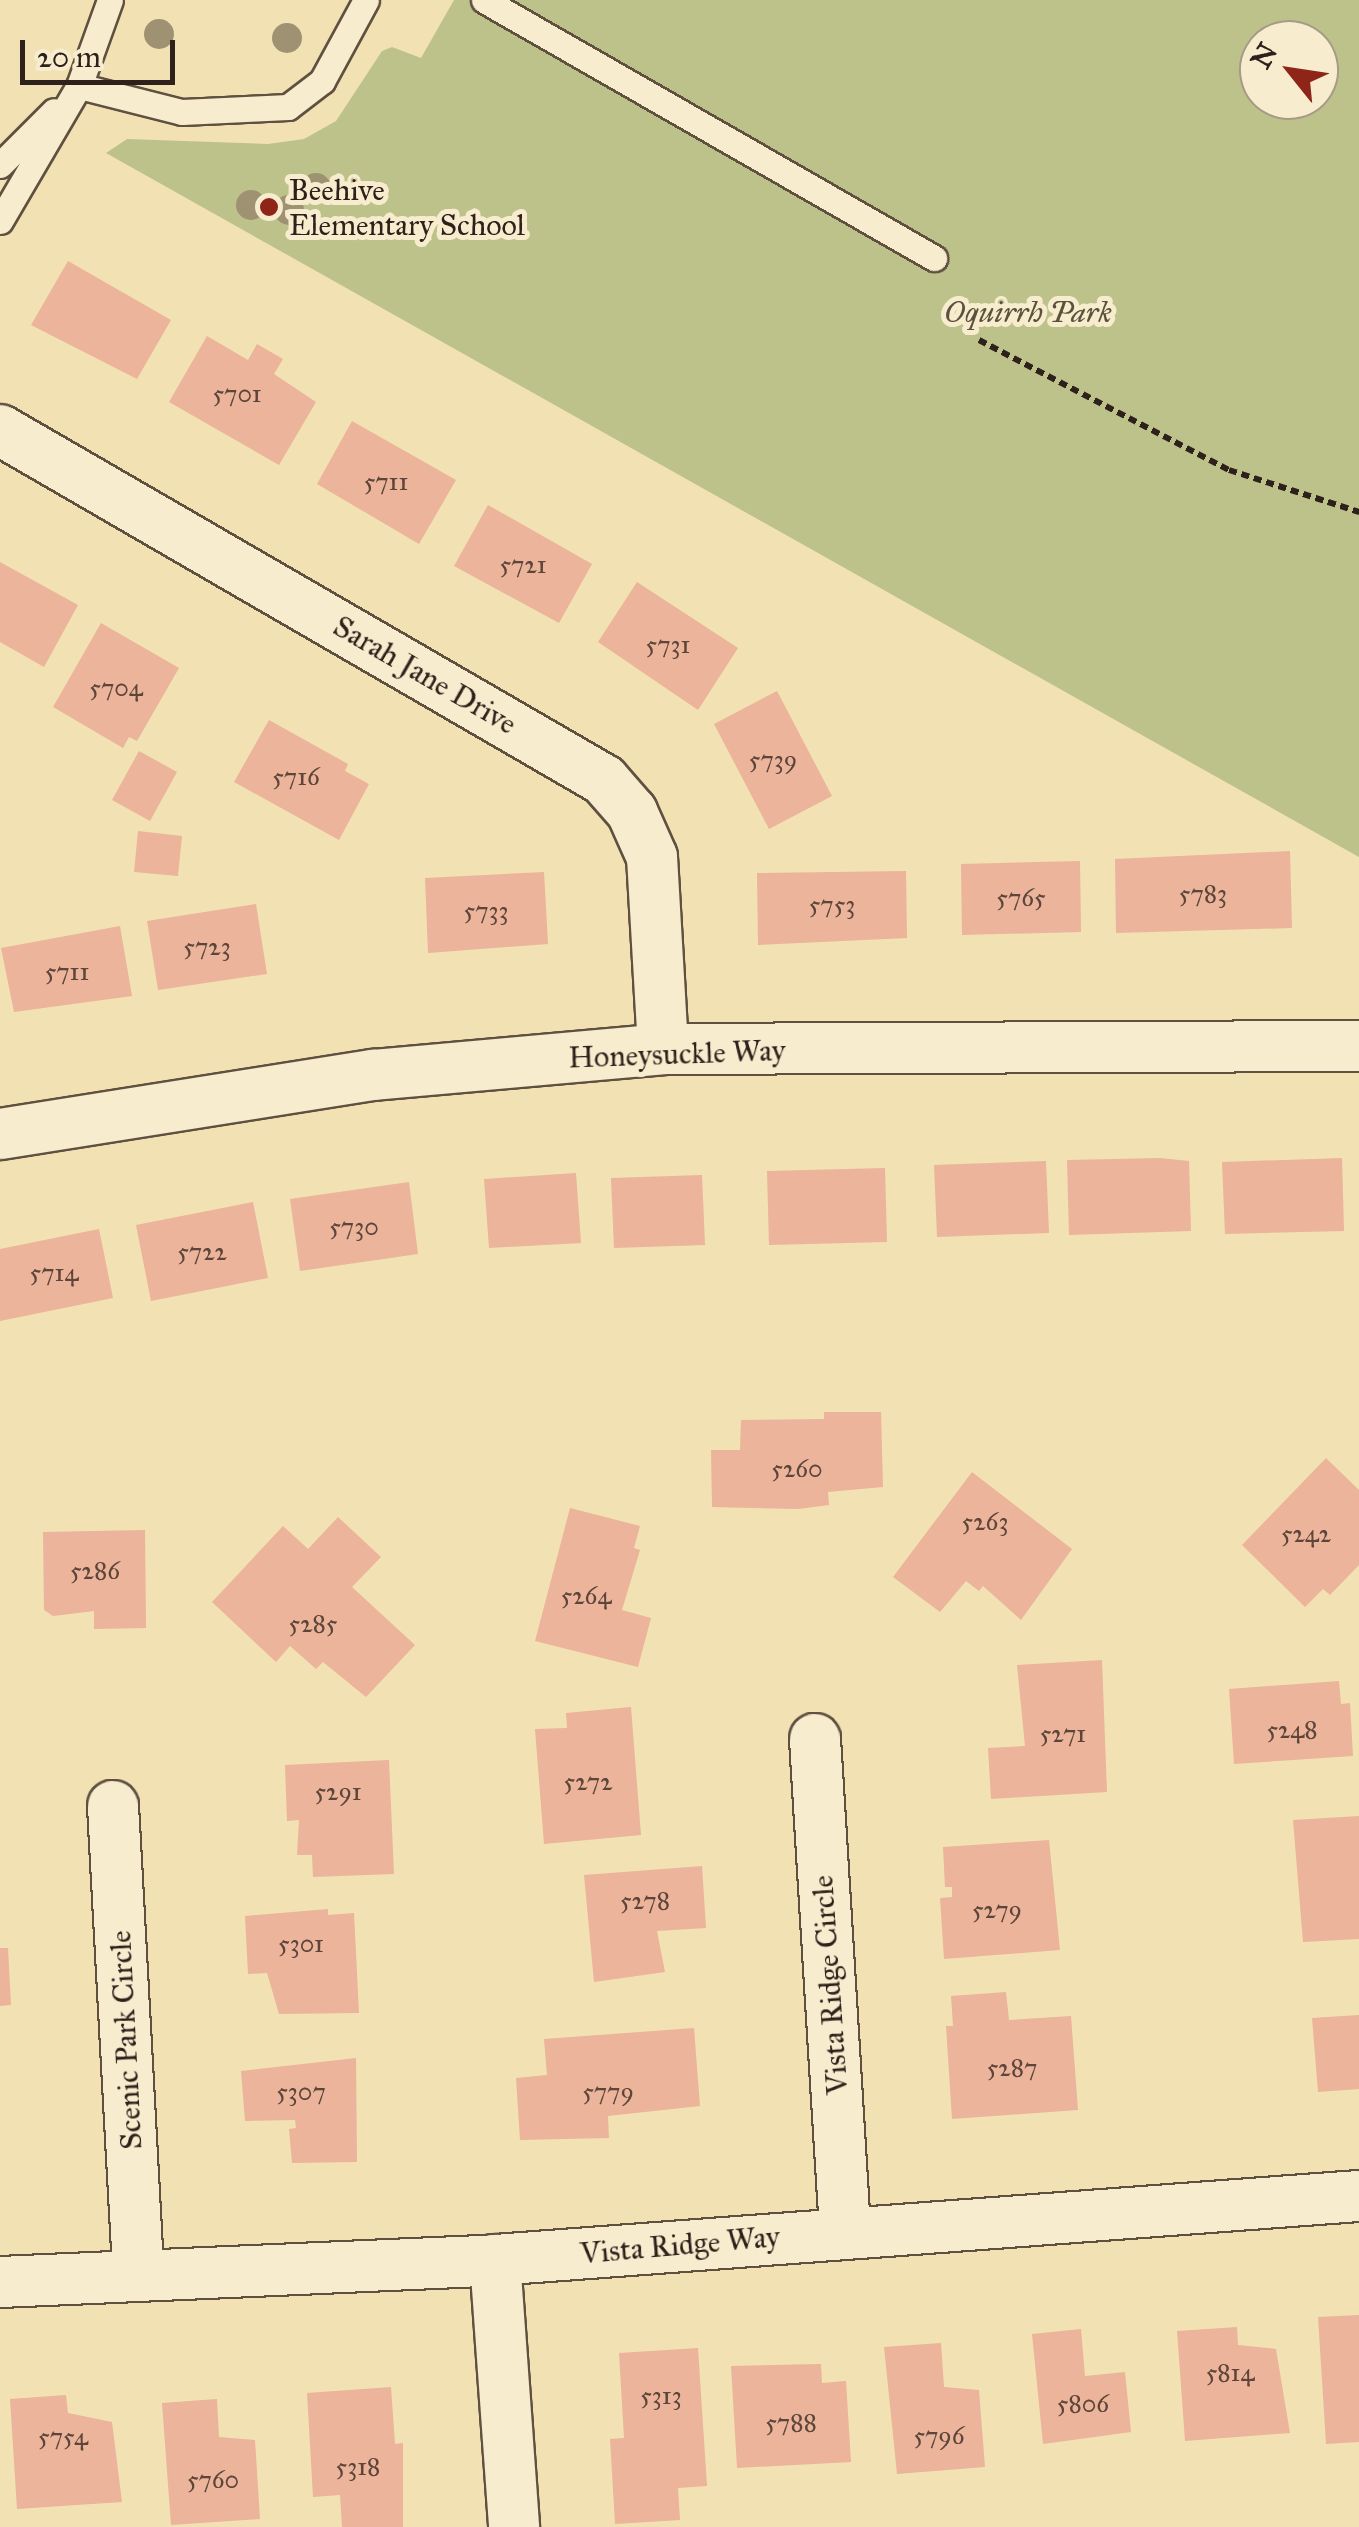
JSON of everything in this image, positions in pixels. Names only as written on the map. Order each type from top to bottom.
[{"type":"street","name":"Sarah Jane Drive","points":[[0,430],[604,780],[632,812],[652,858],[663,1049]]},
{"type":"street","name":"Honeysuckle Way","points":[[0,1134],[374,1075],[663,1049],[1359,1046]]},
{"type":"street","name":"Vista Ridge Circle","points":[[815,1739],[845,2231]]},
{"type":"street","name":"Scenic Park Circle","points":[[113,1806],[138,2273]]},
{"type":"street","name":"Vista Ridge Way","points":[[0,2282],[494,2260],[845,2231],[1359,2196]]},
{"type":"street","points":[[494,2260],[514,2527]]},
{"type":"lane","points":[[0,221],[79,86],[110,0]]},
{"type":"lane","points":[[79,86],[182,112],[288,107],[322,81],[366,0]]},
{"type":"lane","points":[[484,0],[934,258]]},
{"type":"lane","points":[[0,165],[79,86]]},
{"type":"path","points":[[980,340],[1229,470],[1359,512]]},
{"type":"green space","name":"Oquirrh Park","points":[[454,0],[1359,0],[1359,857],[106,153],[127,139],[268,144],[304,139],[336,121],[382,51],[392,47],[421,58]]},
{"type":"building","points":[[68,261],[171,320],[137,379],[31,325]]},
{"type":"building","points":[[207,336],[248,360],[257,344],[283,359],[274,374],[316,402],[279,465],[169,402]]},
{"type":"building","points":[[352,421],[456,480],[419,544],[317,484]]},
{"type":"building","points":[[488,505],[592,564],[559,623],[454,566]]},
{"type":"building","points":[[0,562],[78,605],[44,667],[0,642]]},
{"type":"building","points":[[637,582],[738,648],[698,710],[598,642]]},
{"type":"building","points":[[101,623],[179,668],[137,741],[129,737],[123,748],[53,707]]},
{"type":"building","points":[[777,691],[832,796],[769,829],[714,724]]},
{"type":"building","points":[[269,720],[348,764],[345,771],[369,784],[339,840],[234,782]]},
{"type":"building","points":[[139,751],[177,772],[150,821],[112,800]]},
{"type":"building","points":[[138,831],[182,836],[178,876],[134,872]]},
{"type":"building","points":[[1290,851],[1292,928],[1116,933],[1115,859]]},
{"type":"building","points":[[1080,861],[1081,932],[962,935],[961,864]]},
{"type":"building","points":[[906,871],[907,938],[758,945],[757,873]]},
{"type":"building","points":[[544,872],[548,944],[428,953],[425,878]]},
{"type":"building","points":[[256,904],[267,974],[158,990],[147,921]]},
{"type":"building","points":[[120,926],[132,996],[14,1012],[1,948]]},
{"type":"building","points":[[1342,1158],[1344,1231],[1225,1234],[1222,1162]]},
{"type":"building","points":[[1067,1160],[1189,1161],[1191,1231],[1069,1235]]},
{"type":"building","points":[[1046,1161],[1049,1233],[937,1237],[934,1165]]},
{"type":"building","points":[[885,1168],[887,1242],[769,1245],[767,1171]]},
{"type":"building","points":[[576,1173],[581,1243],[489,1248],[484,1179]]},
{"type":"building","points":[[702,1175],[705,1245],[614,1248],[611,1178]]},
{"type":"building","points":[[409,1182],[418,1254],[300,1271],[290,1199]]},
{"type":"building","points":[[253,1202],[268,1278],[151,1301],[136,1225]]},
{"type":"building","points":[[99,1229],[113,1298],[0,1321],[0,1249]]},
{"type":"building","points":[[824,1412],[881,1412],[883,1487],[828,1492],[829,1505],[798,1509],[712,1507],[711,1450],[740,1450],[741,1420],[824,1419]]},
{"type":"building","points":[[1326,1458],[1359,1490],[1359,1565],[1330,1595],[1323,1589],[1305,1607],[1242,1545]]},
{"type":"building","points":[[972,1472],[1072,1549],[1021,1620],[983,1586],[979,1591],[966,1581],[940,1612],[893,1577]]},
{"type":"building","points":[[570,1508],[640,1526],[634,1548],[640,1550],[622,1610],[651,1618],[638,1667],[535,1641]]},
{"type":"building","points":[[338,1517],[381,1557],[352,1587],[415,1645],[366,1697],[323,1662],[316,1669],[290,1646],[276,1662],[212,1602],[283,1526],[308,1549]]},
{"type":"building","points":[[145,1530],[146,1628],[94,1629],[94,1611],[53,1616],[44,1610],[43,1532]]},
{"type":"building","points":[[1102,1660],[1107,1792],[991,1799],[988,1748],[1025,1746],[1017,1665]]},
{"type":"building","points":[[1339,1681],[1341,1704],[1350,1703],[1353,1756],[1234,1764],[1229,1689]]},
{"type":"building","points":[[631,1707],[641,1835],[544,1844],[535,1729],[567,1728],[566,1713]]},
{"type":"building","points":[[389,1760],[394,1874],[313,1877],[312,1855],[297,1855],[299,1820],[287,1821],[285,1765]]},
{"type":"building","points":[[1359,1816],[1359,1939],[1303,1942],[1293,1820]]},
{"type":"building","points":[[1049,1840],[1060,1950],[944,1959],[940,1898],[952,1897],[952,1887],[945,1887],[943,1847]]},
{"type":"building","points":[[702,1866],[706,1928],[657,1931],[665,1972],[594,1982],[584,1875]]},
{"type":"building","points":[[328,1909],[328,1915],[354,1913],[359,2013],[279,2014],[267,1973],[248,1974],[245,1916]]},
{"type":"building","points":[[0,1948],[8,1948],[11,2005],[0,2006]]},
{"type":"building","points":[[1006,1992],[1009,2020],[1071,2016],[1078,2110],[952,2119],[946,2026],[953,2026],[951,1996]]},
{"type":"building","points":[[1359,2015],[1359,2089],[1318,2092],[1312,2018]]},
{"type":"building","points":[[694,2028],[700,2106],[608,2116],[609,2138],[520,2140],[516,2078],[547,2075],[544,2039]]},
{"type":"building","points":[[356,2058],[357,2162],[292,2163],[289,2129],[296,2128],[295,2120],[245,2121],[241,2071]]},
{"type":"building","points":[[1359,2315],[1359,2442],[1326,2444],[1318,2317]]},
{"type":"building","points":[[1237,2327],[1238,2345],[1276,2349],[1290,2433],[1185,2441],[1177,2331]]},
{"type":"building","points":[[1081,2329],[1085,2376],[1125,2372],[1131,2432],[1043,2444],[1032,2334]]},
{"type":"building","points":[[941,2343],[944,2387],[979,2390],[985,2467],[897,2474],[884,2347]]},
{"type":"building","points":[[698,2348],[707,2486],[678,2488],[680,2520],[615,2524],[610,2439],[624,2438],[619,2353]]},
{"type":"building","points":[[821,2364],[822,2383],[846,2381],[851,2462],[737,2468],[731,2366]]},
{"type":"building","points":[[391,2387],[395,2444],[403,2443],[403,2527],[342,2527],[340,2495],[313,2497],[307,2393]]},
{"type":"building","points":[[66,2395],[68,2413],[112,2422],[122,2502],[17,2509],[10,2399]]},
{"type":"building","points":[[217,2399],[219,2437],[255,2440],[260,2519],[171,2525],[162,2403]]},
{"type":"place","name":"Beehive Elementary School","points":[[269,207]]}]
